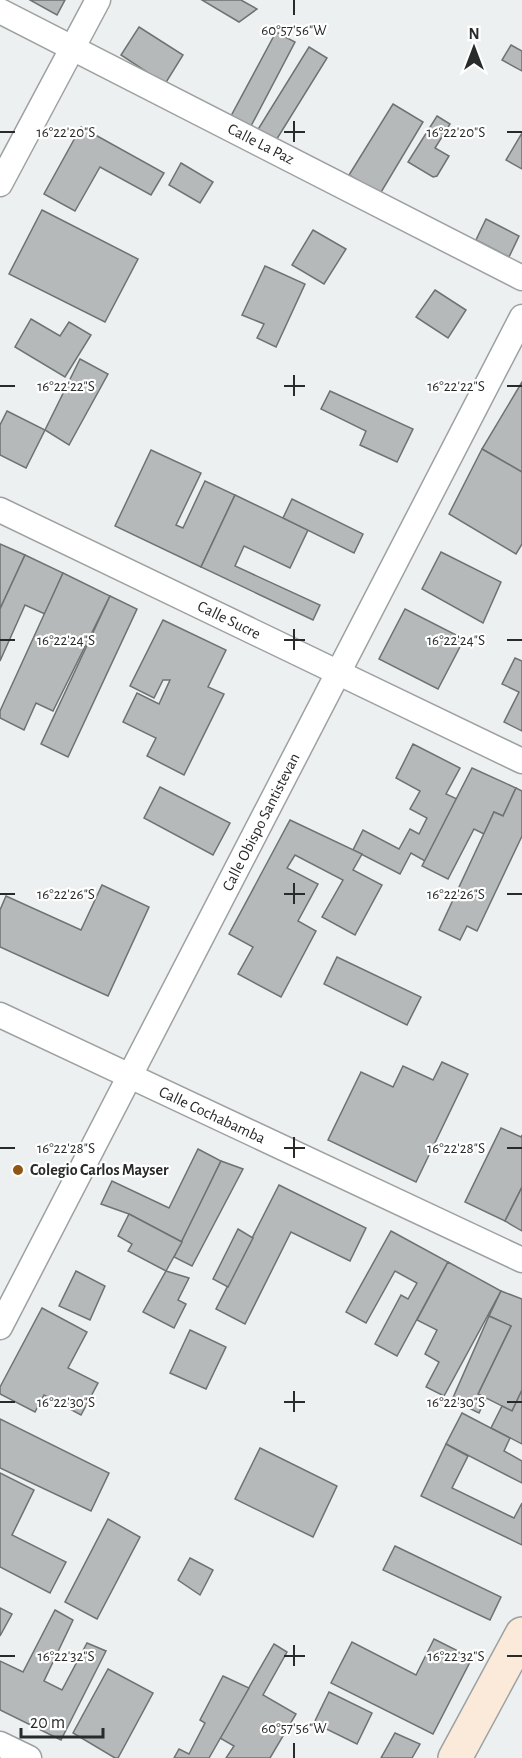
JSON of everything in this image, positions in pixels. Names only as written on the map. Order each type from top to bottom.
[{"type":"street","points":[[0,184],[98,0]]},
{"type":"street","name":"Calle La Paz","points":[[0,11],[522,278]]},
{"type":"street","name":"Calle Obispo Santistevan","points":[[0,1327],[522,317]]},
{"type":"street","name":"Calle Sucre","points":[[0,510],[522,761]]},
{"type":"street","name":"Calle Cochabamba","points":[[0,1015],[522,1260]]},
{"type":"street","points":[[455,1758],[522,1634]]},
{"type":"street","points":[[0,1744],[29,1758]]},
{"type":"building","points":[[30,0],[65,0],[57,15]]},
{"type":"building","points":[[202,0],[241,0],[257,9],[239,22]]},
{"type":"building","points":[[139,27],[183,55],[165,84],[121,55]]},
{"type":"building","points":[[276,32],[295,42],[251,126],[231,116]]},
{"type":"building","points":[[511,45],[522,51],[522,71],[502,60]]},
{"type":"building","points":[[309,47],[327,58],[275,142],[257,131]]},
{"type":"building","points":[[393,104],[423,122],[380,194],[349,175]]},
{"type":"building","points":[[437,116],[450,124],[435,148],[449,156],[437,176],[433,177],[408,162]]},
{"type":"building","points":[[81,127],[164,173],[151,195],[100,167],[75,211],[44,194]]},
{"type":"building","points":[[522,133],[522,169],[506,160]]},
{"type":"building","points":[[181,163],[213,182],[200,203],[169,185]]},
{"type":"building","points":[[42,210],[138,259],[105,322],[9,274]]},
{"type":"building","points":[[486,219],[519,236],[509,257],[476,240]]},
{"type":"building","points":[[313,230],[346,249],[324,284],[292,265]]},
{"type":"building","points":[[265,266],[305,284],[276,347],[257,338],[264,324],[242,315]]},
{"type":"building","points":[[435,290],[466,310],[448,338],[416,317]]},
{"type":"building","points":[[31,319],[60,336],[69,322],[91,335],[65,377],[15,347]]},
{"type":"building","points":[[80,359],[108,374],[69,445],[45,430]]},
{"type":"building","points":[[522,382],[522,472],[482,449]]},
{"type":"building","points":[[330,391],[413,429],[397,462],[360,445],[366,431],[321,409]]},
{"type":"building","points":[[7,411],[45,430],[26,468],[0,455],[0,425]]},
{"type":"building","points":[[482,449],[522,472],[522,544],[516,554],[449,514]]},
{"type":"building","points":[[151,450],[201,473],[176,525],[183,528],[205,481],[235,495],[201,567],[115,526]]},
{"type":"building","points":[[235,495],[308,530],[290,568],[244,546],[235,566],[320,605],[313,620],[201,567]]},
{"type":"building","points":[[292,499],[363,534],[354,553],[283,518]]},
{"type":"building","points":[[0,544],[25,555],[0,609]]},
{"type":"building","points":[[441,552],[501,582],[483,623],[422,589]]},
{"type":"building","points":[[25,555],[63,573],[45,614],[25,605],[0,661],[0,609]]},
{"type":"building","points":[[63,573],[110,596],[53,711],[36,703],[24,730],[0,718],[0,711]]},
{"type":"building","points":[[110,596],[137,609],[68,757],[41,744]]},
{"type":"building","points":[[405,609],[464,639],[438,689],[379,659]]},
{"type":"building","points":[[163,620],[226,650],[208,687],[224,694],[184,775],[147,756],[156,738],[123,722],[137,693],[159,704],[170,680],[163,680],[154,698],[130,686]]},
{"type":"building","points":[[515,658],[522,661],[522,731],[504,722],[519,692],[502,684]]},
{"type":"building","points":[[413,744],[460,768],[446,794],[457,799],[425,861],[411,853],[400,874],[353,850],[363,830],[399,849],[410,829],[419,834],[427,818],[410,809],[420,791],[396,778]]},
{"type":"building","points":[[472,768],[516,788],[503,816],[494,812],[484,834],[474,829],[448,879],[422,866]]},
{"type":"building","points":[[160,787],[230,823],[213,855],[144,818]]},
{"type":"building","points":[[516,788],[522,791],[522,836],[477,931],[467,926],[460,940],[439,930],[494,812],[503,816]]},
{"type":"building","points":[[290,820],[362,854],[353,870],[382,885],[355,935],[322,917],[343,880],[295,855],[287,868],[318,884],[298,921],[316,931],[281,997],[238,974],[253,947],[229,934]]},
{"type":"building","points":[[102,885],[149,907],[108,996],[0,947],[0,910],[6,896],[81,930]]},
{"type":"building","points":[[337,957],[421,997],[407,1025],[324,984]]},
{"type":"building","points":[[442,1062],[468,1074],[416,1182],[328,1140],[361,1072],[393,1087],[403,1066],[433,1080]]},
{"type":"building","points":[[501,1128],[521,1137],[522,1135],[522,1187],[505,1221],[465,1202]]},
{"type":"building","points":[[198,1149],[221,1161],[182,1242],[129,1214],[101,1204],[112,1181],[169,1208]]},
{"type":"building","points":[[221,1161],[243,1169],[192,1266],[174,1257]]},
{"type":"building","points":[[279,1185],[366,1228],[350,1261],[291,1232],[245,1324],[216,1309]]},
{"type":"building","points":[[522,1187],[522,1231],[505,1221]]},
{"type":"building","points":[[129,1214],[182,1242],[166,1271],[128,1251],[132,1244],[118,1236]]},
{"type":"building","points":[[238,1229],[253,1238],[228,1287],[213,1279]]},
{"type":"building","points":[[391,1231],[448,1262],[397,1356],[375,1344],[401,1295],[408,1299],[417,1283],[395,1271],[366,1323],[346,1312]]},
{"type":"building","points":[[448,1262],[501,1291],[444,1396],[426,1387],[439,1362],[425,1354],[437,1330],[417,1320]]},
{"type":"building","points":[[76,1271],[105,1286],[90,1320],[59,1306]]},
{"type":"building","points":[[166,1271],[189,1278],[178,1300],[186,1304],[174,1328],[143,1312]]},
{"type":"building","points":[[501,1291],[522,1299],[522,1390],[512,1411],[478,1394],[511,1326],[489,1316]]},
{"type":"building","points":[[42,1308],[87,1332],[68,1368],[98,1383],[81,1415],[44,1395],[35,1412],[0,1394],[0,1387]]},
{"type":"building","points":[[489,1316],[511,1326],[478,1394],[486,1398],[479,1413],[452,1400]]},
{"type":"building","points":[[190,1330],[226,1347],[206,1389],[170,1373]]},
{"type":"building","points":[[522,1390],[522,1444],[491,1428],[502,1406],[512,1411]]},
{"type":"building","points":[[462,1413],[510,1438],[504,1451],[522,1461],[522,1483],[446,1444]]},
{"type":"building","points":[[0,1419],[109,1473],[91,1511],[0,1468]]},
{"type":"building","points":[[446,1444],[468,1456],[452,1488],[514,1518],[522,1503],[522,1545],[421,1496]]},
{"type":"building","points":[[260,1448],[337,1486],[313,1537],[235,1499]]},
{"type":"building","points":[[0,1473],[34,1490],[12,1535],[66,1562],[50,1593],[0,1567]]},
{"type":"building","points":[[108,1519],[140,1537],[97,1619],[65,1602]]},
{"type":"building","points":[[395,1546],[501,1597],[490,1620],[383,1570]]},
{"type":"building","points":[[190,1558],[213,1570],[200,1595],[178,1580]]},
{"type":"building","points":[[0,1608],[12,1614],[0,1636]]},
{"type":"building","points":[[55,1610],[73,1620],[44,1681],[62,1690],[87,1643],[106,1651],[61,1740],[0,1710],[0,1661],[23,1672]]},
{"type":"building","points":[[434,1639],[472,1658],[433,1734],[331,1683],[352,1642],[416,1675]]},
{"type":"building","points":[[274,1644],[287,1652],[263,1695],[296,1714],[270,1758],[226,1758],[234,1746],[220,1738]]},
{"type":"building","points":[[108,1669],[153,1693],[118,1758],[73,1733]]},
{"type":"building","points":[[223,1676],[249,1688],[209,1758],[174,1758],[179,1749],[189,1754],[205,1723],[200,1720]]},
{"type":"building","points":[[329,1692],[372,1713],[357,1744],[314,1723]]},
{"type":"building","points":[[395,1733],[420,1744],[412,1758],[381,1758]]},
{"type":"place","name":"Colegio Carlos Mayser","points":[[18,1170]]}]
